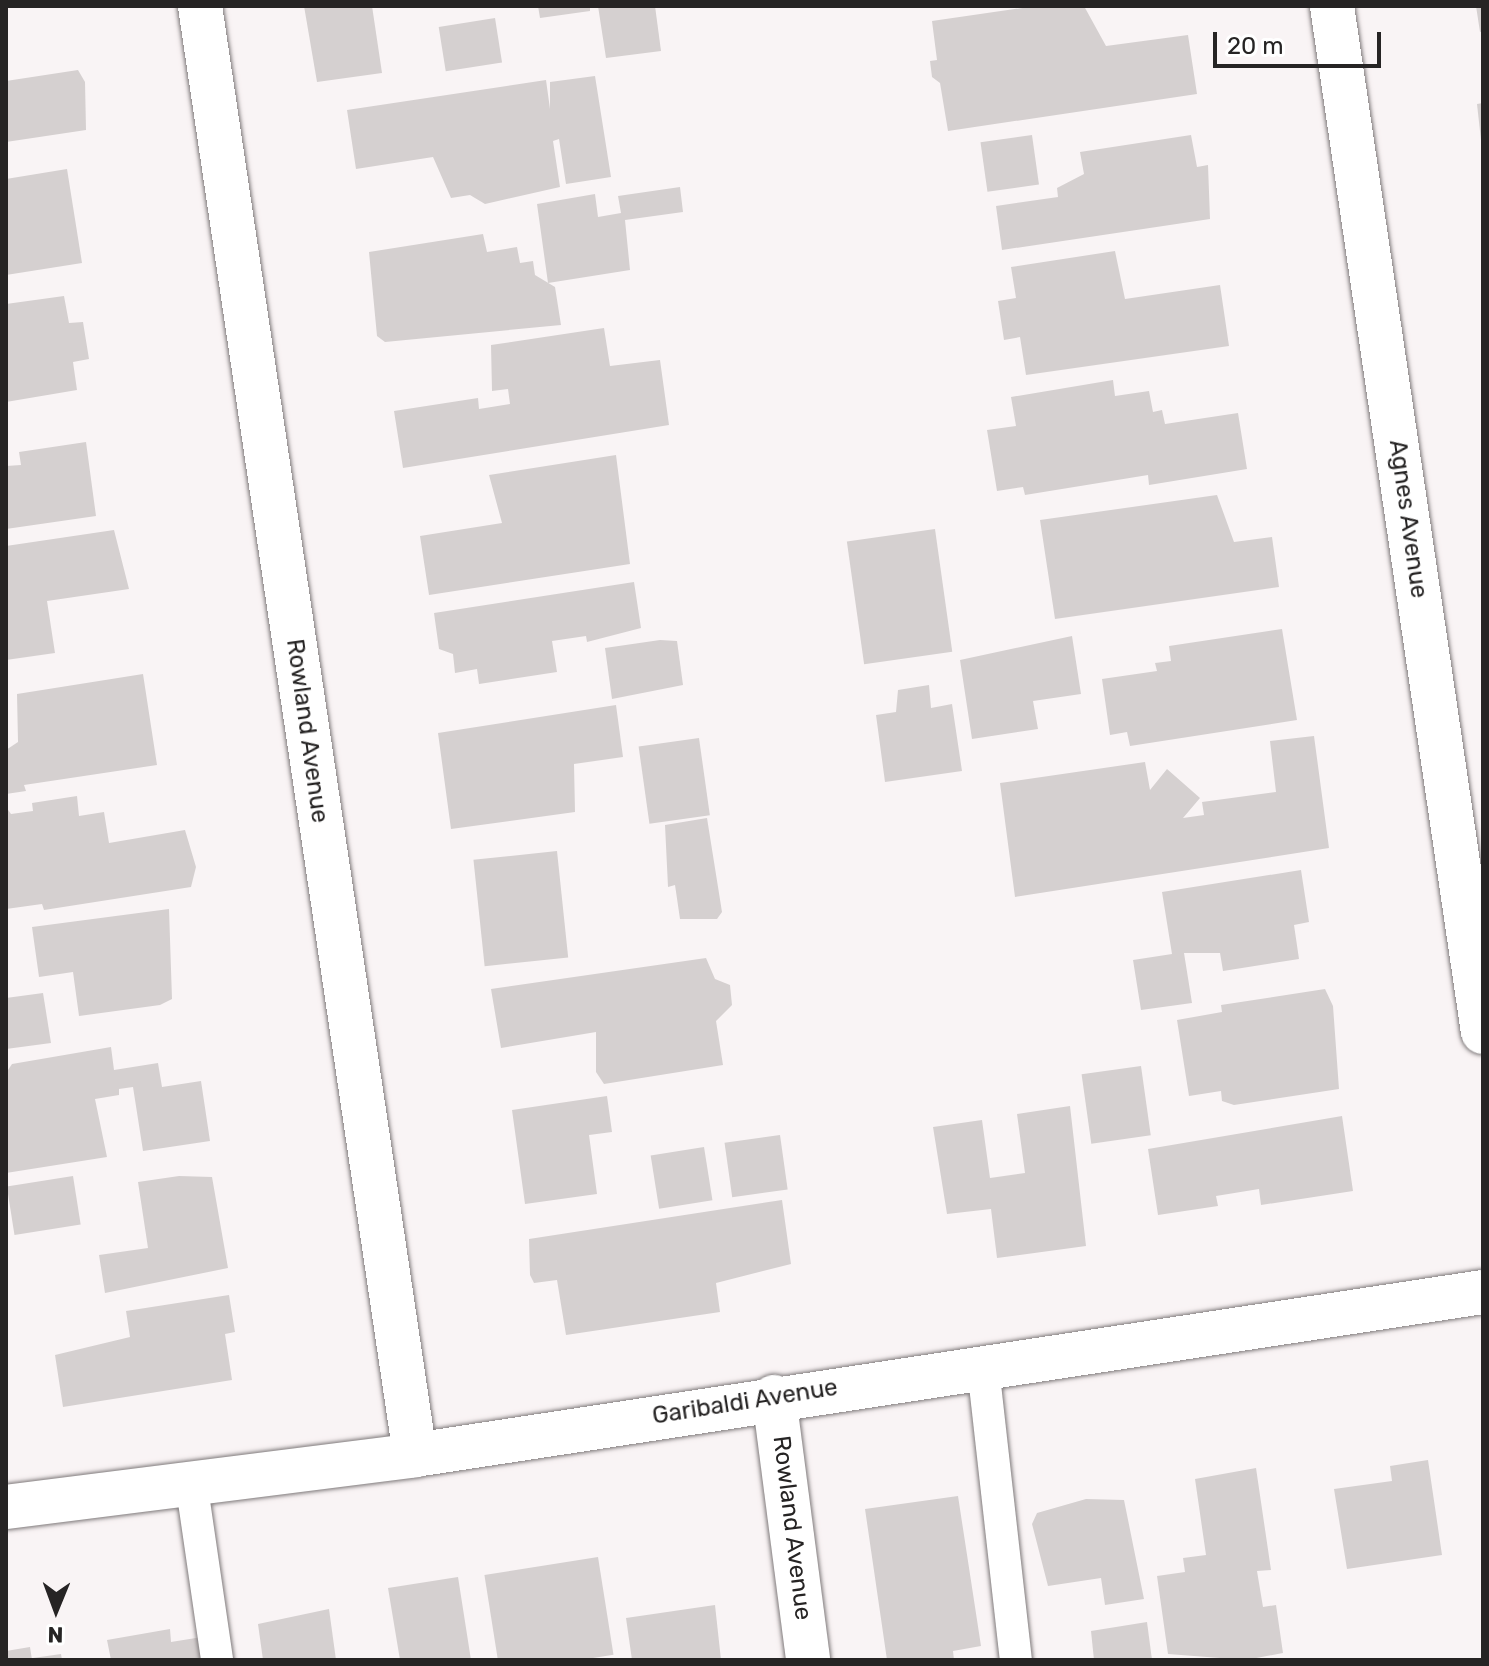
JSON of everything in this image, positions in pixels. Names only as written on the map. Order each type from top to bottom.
[{"type":"street","name":"Rowland Avenue","points":[[200,6],[415,1455]]},
{"type":"street","name":"Agnes Avenue","points":[[1332,6],[1483,1032]]},
{"type":"street","name":"Garibaldi Avenue","points":[[6,1507],[191,1481],[415,1455],[774,1397],[1483,1292]]},
{"type":"street","name":"Rowland Avenue","points":[[774,1397],[808,1660]]},
{"type":"lane","points":[[983,1367],[1016,1660]]},
{"type":"lane","points":[[191,1481],[217,1660]]},
{"type":"building","points":[[304,6],[372,6],[382,73],[317,82]]},
{"type":"building","points":[[538,6],[590,6],[590,11],[540,18]]},
{"type":"building","points":[[598,6],[655,6],[661,51],[606,58]]},
{"type":"building","points":[[1036,6],[1084,6],[1106,46],[1188,35],[1197,94],[948,131],[940,83],[932,77],[930,61],[937,60],[932,21]]},
{"type":"building","points":[[1476,6],[1483,6],[1483,31],[1480,32]]},
{"type":"building","points":[[495,18],[502,62],[446,71],[439,27]]},
{"type":"building","points":[[78,70],[85,82],[86,130],[6,142],[6,81]]},
{"type":"building","points":[[595,76],[611,177],[566,184],[559,139],[553,141],[560,187],[485,204],[470,195],[451,198],[433,157],[356,169],[347,110],[546,80],[550,109],[550,82]]},
{"type":"building","points":[[1483,103],[1483,140],[1481,140],[1477,104]]},
{"type":"building","points":[[1032,135],[1039,185],[987,192],[981,142]]},
{"type":"building","points":[[1191,135],[1197,167],[1208,165],[1210,219],[1002,250],[996,206],[1058,197],[1057,188],[1084,174],[1080,152]]},
{"type":"building","points":[[67,169],[82,263],[6,275],[6,179]]},
{"type":"building","points":[[680,187],[683,212],[625,220],[630,270],[548,283],[537,204],[595,194],[598,217],[621,213],[618,196]]},
{"type":"building","points":[[483,234],[487,252],[517,247],[520,263],[533,261],[535,275],[555,287],[561,325],[385,342],[377,336],[369,252]]},
{"type":"building","points":[[1115,251],[1125,299],[1220,285],[1229,346],[1026,375],[1020,337],[1004,340],[998,301],[1016,298],[1011,267]]},
{"type":"building","points":[[64,296],[69,323],[83,322],[89,359],[73,362],[77,390],[6,402],[6,304]]},
{"type":"building","points":[[604,328],[610,366],[660,360],[669,425],[403,468],[394,411],[478,398],[479,409],[510,404],[508,389],[492,391],[491,345]]},
{"type":"building","points":[[1113,380],[1115,396],[1149,391],[1153,412],[1162,410],[1165,424],[1238,413],[1247,469],[1149,485],[1148,475],[1025,495],[1023,487],[997,491],[987,430],[1016,426],[1011,397]]},
{"type":"building","points":[[86,442],[96,516],[6,529],[6,466],[21,465],[19,452]]},
{"type":"building","points":[[616,455],[630,564],[429,595],[420,536],[502,523],[489,475]]},
{"type":"building","points":[[1217,495],[1234,542],[1272,537],[1279,587],[1055,619],[1040,520]]},
{"type":"building","points":[[935,529],[952,652],[864,664],[847,541]]},
{"type":"building","points":[[114,530],[129,589],[47,601],[55,653],[6,660],[6,546]]},
{"type":"building","points":[[634,582],[641,628],[587,642],[586,636],[552,641],[557,672],[479,684],[477,669],[455,673],[453,654],[439,649],[434,613]]},
{"type":"building","points":[[1282,629],[1297,720],[1130,746],[1127,732],[1110,735],[1102,679],[1157,671],[1155,663],[1171,661],[1169,646]]},
{"type":"building","points":[[1072,636],[1081,694],[1033,701],[1038,729],[972,739],[960,660]]},
{"type":"building","points":[[660,640],[677,641],[683,685],[612,699],[605,648]]},
{"type":"building","points":[[143,674],[157,765],[24,785],[26,791],[6,794],[6,750],[18,742],[17,694]]},
{"type":"building","points":[[929,685],[931,708],[952,704],[962,771],[885,782],[876,715],[896,712],[898,690]]},
{"type":"building","points":[[616,705],[623,757],[574,764],[575,812],[451,829],[438,733]]},
{"type":"building","points":[[1314,736],[1329,848],[1015,897],[1000,783],[1145,762],[1150,790],[1167,769],[1200,798],[1183,818],[1204,815],[1202,802],[1276,792],[1270,741]]},
{"type":"building","points":[[699,738],[710,815],[649,824],[639,746]]},
{"type":"building","points":[[77,796],[79,816],[104,812],[109,843],[185,830],[196,867],[191,887],[44,910],[42,904],[6,909],[6,807],[11,814],[33,811],[32,803]]},
{"type":"building","points":[[707,818],[722,912],[717,919],[680,919],[675,885],[668,887],[665,825]]},
{"type":"building","points":[[557,851],[568,957],[485,966],[473,860]]},
{"type":"building","points":[[1301,870],[1309,922],[1294,925],[1299,959],[1223,971],[1220,953],[1184,953],[1192,1003],[1141,1010],[1133,960],[1172,954],[1162,892]]},
{"type":"building","points":[[169,909],[172,999],[160,1005],[79,1016],[73,972],[39,977],[32,927]]},
{"type":"building","points":[[706,958],[715,979],[730,985],[732,1005],[716,1021],[723,1065],[604,1084],[596,1072],[596,1032],[501,1048],[491,989]]},
{"type":"building","points":[[1325,989],[1333,1006],[1339,1089],[1234,1105],[1222,1101],[1221,1091],[1189,1096],[1177,1020],[1222,1012],[1221,1005]]},
{"type":"building","points":[[43,993],[51,1043],[6,1049],[6,998]]},
{"type":"building","points":[[111,1047],[114,1070],[158,1063],[162,1087],[201,1081],[210,1141],[143,1151],[133,1087],[119,1089],[119,1095],[95,1099],[107,1157],[6,1173],[6,1073],[12,1064]]},
{"type":"building","points":[[1141,1066],[1151,1135],[1091,1144],[1082,1074]]},
{"type":"building","points":[[607,1096],[612,1132],[589,1135],[597,1194],[525,1204],[512,1110]]},
{"type":"building","points":[[1070,1106],[1086,1246],[997,1258],[991,1209],[947,1214],[933,1127],[982,1120],[990,1178],[1025,1173],[1017,1114]]},
{"type":"building","points":[[1342,1116],[1353,1191],[1261,1205],[1259,1189],[1216,1196],[1218,1206],[1158,1215],[1148,1149]]},
{"type":"building","points":[[780,1135],[788,1189],[732,1197],[725,1143]]},
{"type":"building","points":[[704,1147],[712,1200],[659,1209],[651,1155]]},
{"type":"building","points":[[73,1176],[81,1224],[14,1235],[7,1186]]},
{"type":"building","points":[[179,1176],[212,1177],[228,1268],[105,1293],[99,1255],[148,1248],[138,1182]]},
{"type":"building","points":[[782,1200],[791,1264],[716,1283],[720,1312],[566,1335],[557,1280],[534,1283],[530,1275],[529,1239]]},
{"type":"building","points":[[229,1295],[235,1332],[225,1334],[232,1380],[63,1407],[55,1355],[130,1337],[126,1311]]},
{"type":"building","points":[[1428,1460],[1442,1555],[1347,1569],[1334,1489],[1392,1481],[1390,1466]]},
{"type":"building","points":[[1256,1468],[1271,1570],[1257,1571],[1263,1607],[1276,1605],[1283,1653],[1246,1660],[1168,1654],[1157,1576],[1185,1572],[1183,1558],[1206,1555],[1195,1479]]},
{"type":"building","points":[[958,1496],[981,1646],[953,1651],[954,1660],[887,1660],[865,1509]]},
{"type":"building","points":[[1086,1499],[1124,1500],[1144,1599],[1105,1605],[1101,1578],[1048,1586],[1032,1524],[1037,1513]]},
{"type":"building","points":[[598,1557],[613,1655],[581,1660],[498,1660],[484,1575]]},
{"type":"building","points":[[458,1577],[471,1660],[400,1660],[388,1588]]},
{"type":"building","points":[[715,1605],[721,1660],[632,1660],[626,1618]]},
{"type":"building","points":[[329,1609],[336,1660],[263,1660],[258,1624]]},
{"type":"building","points":[[1147,1622],[1152,1660],[1094,1660],[1091,1631]]},
{"type":"building","points":[[170,1629],[171,1642],[202,1637],[206,1660],[111,1660],[107,1640]]},
{"type":"building","points":[[30,1647],[32,1660],[6,1660],[6,1651]]},
{"type":"building","points":[[61,1654],[62,1660],[33,1660],[33,1658]]}]
